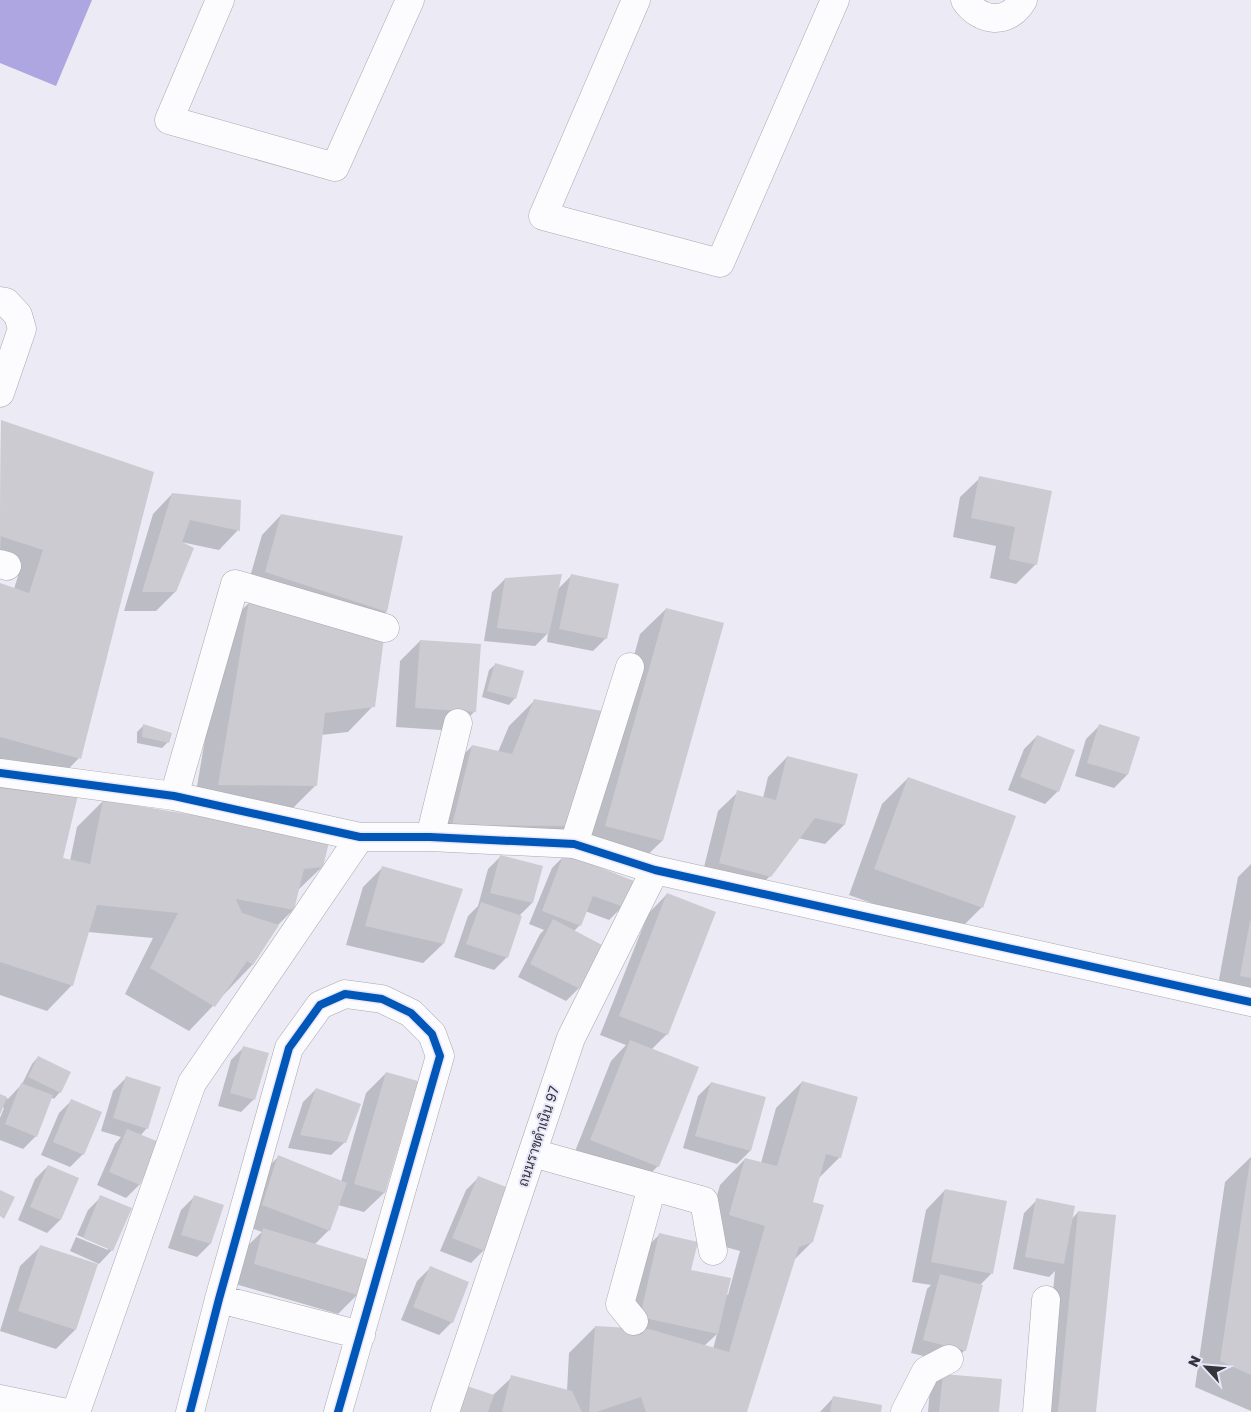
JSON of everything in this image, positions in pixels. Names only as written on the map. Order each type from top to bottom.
[{"type":"street","points":[[220,0],[169,120],[335,167],[410,0]]},
{"type":"street","points":[[636,0],[543,216],[720,263],[836,0]]},
{"type":"street","points":[[965,0],[970,8],[979,15],[1001,18],[1011,13],[1019,6],[1022,0]]},
{"type":"street","points":[[0,301],[6,302],[18,316],[22,329],[0,393]]},
{"type":"street","points":[[174,796],[235,584],[385,628]]},
{"type":"street","points":[[574,844],[630,667]]},
{"type":"street","points":[[430,837],[458,723]]},
{"type":"street","points":[[0,773],[174,796],[360,837],[430,837],[574,844],[655,870],[1251,1002]]},
{"type":"street","points":[[76,1412],[192,1083],[360,837]]},
{"type":"street","name":"ถนนราขดำเนิน 97","points":[[444,1412],[571,1038],[655,870]]},
{"type":"street","points":[[190,1412],[219,1299],[289,1048],[320,1005],[344,994],[382,999],[411,1013],[432,1034],[440,1056],[338,1412]]},
{"type":"street","points":[[533,1153],[704,1201],[712,1251]]},
{"type":"street","points":[[634,1321],[620,1304],[652,1187]]},
{"type":"street","points":[[219,1299],[361,1335]]},
{"type":"street","points":[[1036,1412],[1046,1300]]},
{"type":"street","points":[[904,1412],[926,1371],[948,1359]]},
{"type":"street","points":[[0,1399],[62,1412]]},
{"type":"shaded area","points":[[0,0],[92,0],[56,86],[0,63]]},
{"type":"building","points":[[1,420],[154,472],[81,759],[0,737],[0,583],[29,593],[43,550],[0,536]]},
{"type":"building","points":[[979,476],[1052,491],[1037,565],[1009,559],[1015,527],[971,518]]},
{"type":"building","points":[[172,493],[241,500],[240,531],[190,520],[182,542],[194,548],[176,592],[142,592]]},
{"type":"building","points":[[281,514],[403,536],[387,612],[265,572]]},
{"type":"building","points":[[562,574],[549,634],[497,628],[505,578]]},
{"type":"building","points":[[571,574],[619,584],[607,639],[559,629]]},
{"type":"building","points":[[249,601],[384,638],[375,707],[325,713],[317,786],[218,785]]},
{"type":"building","points":[[666,608],[724,623],[663,841],[605,826]]},
{"type":"building","points":[[420,640],[481,644],[476,712],[415,708]]},
{"type":"building","points":[[495,663],[524,671],[516,699],[487,691]]},
{"type":"building","points":[[534,699],[608,712],[576,826],[452,825],[472,745],[512,754]]},
{"type":"building","points":[[143,724],[172,733],[169,743],[142,737]]},
{"type":"building","points":[[1099,724],[1140,737],[1128,775],[1087,763]]},
{"type":"building","points":[[1037,735],[1075,750],[1059,792],[1020,777]]},
{"type":"building","points":[[787,756],[858,774],[845,825],[815,818],[771,877],[719,863],[737,790],[776,800]]},
{"type":"building","points":[[908,777],[1016,816],[983,908],[874,869]]},
{"type":"building","points":[[0,780],[78,795],[63,858],[90,864],[103,800],[330,838],[323,867],[304,869],[294,910],[236,899],[242,913],[279,925],[253,965],[247,961],[215,1007],[150,968],[178,913],[97,905],[73,986],[0,962]]},
{"type":"building","points":[[564,853],[634,881],[624,907],[593,896],[581,926],[542,911]]},
{"type":"building","points":[[500,855],[543,866],[533,903],[490,893]]},
{"type":"building","points":[[382,866],[463,889],[444,944],[365,926]]},
{"type":"building","points":[[667,893],[716,912],[668,1035],[619,1016]]},
{"type":"building","points":[[481,902],[522,916],[508,958],[466,944]]},
{"type":"building","points":[[553,919],[602,945],[580,989],[530,964]]},
{"type":"building","points":[[1251,921],[1251,978],[1240,976]]},
{"type":"building","points":[[630,1040],[699,1067],[659,1167],[590,1140]]},
{"type":"building","points":[[243,1046],[269,1053],[255,1100],[230,1093]]},
{"type":"building","points":[[38,1056],[71,1072],[61,1093],[28,1077]]},
{"type":"building","points":[[386,1072],[418,1081],[385,1193],[354,1184]]},
{"type":"building","points":[[126,1076],[161,1087],[148,1129],[113,1118]]},
{"type":"building","points":[[802,1081],[858,1097],[841,1158],[826,1154],[813,1202],[824,1205],[813,1242],[799,1247],[747,1412],[646,1412],[641,1397],[596,1412],[589,1412],[595,1326],[649,1329],[729,1352],[765,1226],[729,1215],[745,1158],[777,1166]]},
{"type":"building","points":[[711,1082],[766,1097],[751,1151],[695,1136]]},
{"type":"building","points":[[21,1083],[53,1095],[37,1137],[5,1124]]},
{"type":"building","points":[[316,1088],[361,1104],[346,1143],[300,1135]]},
{"type":"building","points":[[0,1094],[7,1097],[0,1115]]},
{"type":"building","points":[[71,1099],[102,1112],[84,1155],[53,1142]]},
{"type":"building","points":[[127,1129],[159,1142],[140,1185],[109,1172]]},
{"type":"building","points":[[278,1155],[347,1183],[330,1231],[262,1205]]},
{"type":"building","points":[[1251,1160],[1251,1375],[1220,1361]]},
{"type":"building","points":[[48,1165],[79,1178],[61,1220],[30,1207]]},
{"type":"building","points":[[478,1176],[511,1189],[485,1251],[452,1238]]},
{"type":"building","points":[[945,1189],[1007,1201],[993,1274],[931,1262]]},
{"type":"building","points":[[0,1190],[15,1197],[4,1219],[0,1216]]},
{"type":"building","points":[[100,1195],[132,1208],[113,1251],[83,1238]]},
{"type":"building","points":[[194,1195],[224,1205],[211,1244],[181,1235]]},
{"type":"building","points":[[1036,1198],[1075,1206],[1064,1264],[1025,1257]]},
{"type":"building","points":[[1078,1211],[1116,1215],[1096,1412],[1058,1412]]},
{"type":"building","points":[[263,1228],[369,1260],[358,1295],[254,1264]]},
{"type":"building","points":[[659,1233],[698,1242],[691,1270],[731,1278],[718,1334],[640,1317]]},
{"type":"building","points":[[40,1245],[98,1264],[76,1330],[18,1311]]},
{"type":"building","points":[[430,1266],[469,1282],[453,1323],[413,1307]]},
{"type":"building","points":[[940,1274],[983,1285],[966,1351],[923,1340]]},
{"type":"building","points":[[943,1374],[1002,1379],[999,1412],[939,1412]]},
{"type":"building","points":[[511,1375],[572,1391],[582,1412],[502,1412]]},
{"type":"building","points":[[458,1383],[494,1395],[488,1412],[448,1412]]},
{"type":"building","points":[[833,1396],[882,1405],[881,1412],[830,1412]]},
{"type":"cycle path","points":[[0,773],[174,796],[360,837],[430,837],[574,844],[655,870],[1251,1002]]},
{"type":"cycle path","points":[[190,1412],[219,1299],[289,1048],[320,1005],[345,994],[382,999],[411,1013],[432,1034],[440,1056],[338,1412]]}]
